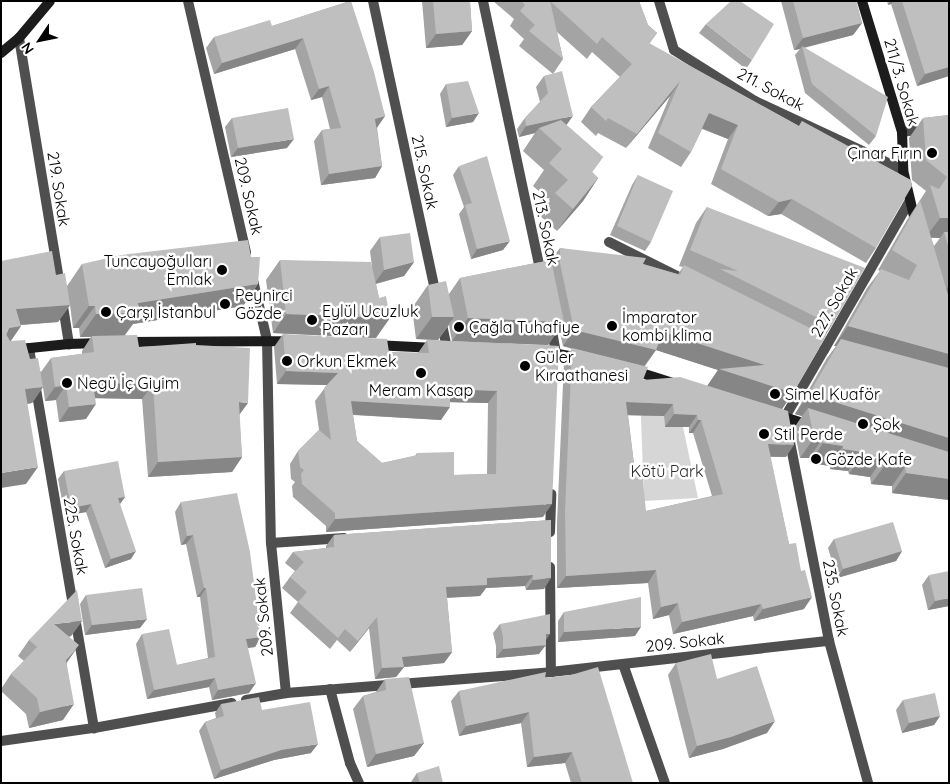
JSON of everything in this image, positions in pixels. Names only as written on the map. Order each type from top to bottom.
[{"type":"main road","points":[[1,53],[19,38],[50,1]]},
{"type":"main road","name":"211/3. Sokak","points":[[862,1],[902,132],[903,170],[919,236]]},
{"type":"main road","points":[[1,350],[70,344],[267,340],[305,342]]},
{"type":"main road","points":[[362,344],[452,348]]},
{"type":"main road","points":[[537,351],[557,352],[595,361]]},
{"type":"main road","points":[[623,368],[680,385]]},
{"type":"main road","points":[[766,412],[821,429]]},
{"type":"street","name":"209. Sokak","points":[[188,1],[267,340],[270,543],[286,693],[551,672],[829,641]]},
{"type":"street","name":"215. Sokak","points":[[373,1],[452,348]]},
{"type":"street","name":"213. Sokak","points":[[483,1],[542,284]]},
{"type":"street","name":"211. Sokak","points":[[659,1],[674,50],[755,101],[903,170]]},
{"type":"street","name":"219. Sokak","points":[[19,38],[70,344]]},
{"type":"street","points":[[902,132],[949,125]]},
{"type":"street","name":"227. Sokak","points":[[785,417],[910,202]]},
{"type":"street","points":[[609,242],[686,281]]},
{"type":"street","points":[[549,313],[557,352],[556,371]]},
{"type":"street","name":"225. Sokak","points":[[29,348],[94,728]]},
{"type":"street","name":"235. Sokak","points":[[785,417],[829,641],[868,783]]},
{"type":"street","points":[[551,485],[545,523],[550,548],[551,672]]},
{"type":"street","points":[[270,543],[357,537]]},
{"type":"street","points":[[623,664],[665,783]]},
{"type":"street","points":[[330,689],[350,763],[359,783]]},
{"type":"street","points":[[1,741],[94,728],[286,693]]},
{"type":"green space","name":"Kötü Park","points":[[640,389],[662,390],[665,427],[683,427],[698,498],[644,501]]},
{"type":"building","points":[[351,1],[374,72],[385,116],[375,119],[382,166],[329,174],[322,130],[341,128],[329,86],[319,89],[303,38],[222,63],[214,37],[270,20],[272,26]]},
{"type":"building","points":[[433,1],[470,1],[472,31],[436,34]]},
{"type":"building","points":[[521,1],[550,1],[563,59],[529,31],[535,25],[520,11],[525,5]]},
{"type":"building","points":[[550,1],[639,1],[648,25],[657,33],[649,43],[799,126],[802,121],[911,180],[912,186],[876,248],[792,199],[779,202],[721,169],[738,125],[709,113],[691,152],[658,133],[680,81],[637,134],[608,118],[606,121],[591,107],[632,64],[602,37],[597,44]]},
{"type":"building","points":[[731,1],[740,1],[774,24],[752,60],[706,24]]},
{"type":"building","points":[[793,1],[856,1],[862,23],[803,38]]},
{"type":"building","points":[[902,1],[949,1],[949,67],[925,74]]},
{"type":"building","points":[[802,46],[888,97],[876,136],[812,84]]},
{"type":"building","points":[[562,71],[573,116],[526,126],[525,118],[548,93],[544,76]]},
{"type":"building","points":[[468,81],[479,113],[452,118],[446,84]]},
{"type":"building","points":[[288,108],[294,139],[238,148],[232,118]]},
{"type":"building","points":[[949,115],[949,218],[940,218],[930,185],[939,189],[947,177],[926,160],[923,118]]},
{"type":"building","points":[[561,120],[603,157],[592,172],[598,178],[573,209],[555,193],[568,180],[549,163],[562,149],[539,128]]},
{"type":"building","points":[[487,156],[510,241],[477,249],[465,205],[472,203],[459,166]]},
{"type":"building","points":[[638,175],[673,191],[651,242],[617,226]]},
{"type":"building","points":[[920,200],[949,298],[949,354],[848,326],[881,269],[909,280],[917,265],[892,250]]},
{"type":"building","points":[[707,207],[865,268],[832,325],[720,269],[738,271],[690,250]]},
{"type":"building","points":[[944,232],[949,232],[949,249]]},
{"type":"building","points":[[410,233],[414,262],[384,270],[380,237]]},
{"type":"building","points":[[248,240],[251,257],[260,257],[258,284],[138,303],[140,313],[96,314],[95,306],[89,306],[82,264],[121,255]]},
{"type":"building","points":[[560,248],[646,258],[643,264],[680,275],[684,265],[826,336],[793,393],[719,369],[765,365],[663,332],[656,350],[574,330],[560,263]]},
{"type":"building","points":[[52,251],[56,275],[65,273],[70,305],[16,309],[21,326],[9,328],[6,334],[10,341],[25,340],[30,359],[38,358],[43,387],[25,389],[38,467],[1,473],[1,261]]},
{"type":"building","points":[[280,260],[371,262],[379,298],[386,296],[390,318],[286,314]]},
{"type":"building","points":[[551,260],[564,322],[468,318],[460,278]]},
{"type":"building","points":[[446,281],[454,317],[432,317],[428,285]]},
{"type":"building","points":[[283,334],[387,339],[389,352],[429,353],[427,340],[559,346],[552,504],[335,519],[335,513],[302,484],[301,474],[304,470],[300,467],[298,451],[319,430],[331,440],[324,388],[338,373],[286,371]],"holes":[[[450,389],[497,391],[496,474],[454,475],[454,452],[417,453],[417,455],[382,463],[357,441],[351,401],[450,407]]]},
{"type":"building","points":[[137,335],[139,347],[196,343],[196,345],[250,348],[248,403],[239,402],[242,457],[158,462],[153,384],[93,383],[96,404],[69,407],[66,385],[55,387],[51,358],[94,352],[92,336]]},
{"type":"building","points":[[841,339],[949,368],[949,438],[809,394]]},
{"type":"building","points":[[572,348],[648,367],[643,380],[680,377],[788,411],[794,445],[768,444],[789,544],[796,543],[801,571],[805,570],[812,597],[763,609],[761,604],[682,622],[678,603],[661,607],[656,570],[566,576],[565,511]],"holes":[[[626,402],[673,404],[674,414],[697,415],[698,420],[701,420],[723,494],[646,511],[642,471],[635,472]]]},
{"type":"building","points":[[808,408],[949,452],[949,479],[906,473],[905,467],[885,465],[884,457],[862,454],[862,452],[843,449],[843,446],[823,443],[823,438],[814,438]]},
{"type":"building","points":[[118,461],[125,497],[118,498],[136,551],[111,559],[91,504],[71,508],[64,471]]},
{"type":"building","points":[[237,493],[250,552],[261,637],[246,639],[256,683],[218,690],[215,678],[154,690],[142,634],[169,629],[177,665],[215,657],[206,588],[204,588],[193,535],[187,536],[181,502]]},
{"type":"building","points":[[551,520],[551,578],[533,580],[533,575],[487,578],[487,585],[446,587],[452,652],[402,657],[404,667],[382,668],[377,617],[358,641],[345,629],[338,638],[298,602],[307,592],[290,577],[304,562],[293,552],[334,547],[334,535]]},
{"type":"building","points":[[893,522],[902,551],[843,569],[834,539]]},
{"type":"building","points":[[949,571],[949,598],[935,601],[929,575]]},
{"type":"building","points":[[142,588],[147,619],[92,625],[86,595]]},
{"type":"building","points":[[77,590],[82,621],[54,624],[79,645],[66,660],[74,704],[40,712],[37,698],[11,674],[37,647],[29,640]]},
{"type":"building","points":[[641,597],[641,627],[564,632],[564,612]]},
{"type":"building","points":[[550,614],[550,634],[546,634],[546,645],[503,649],[500,624]]},
{"type":"building","points":[[711,654],[717,679],[757,666],[775,721],[731,737],[697,746],[676,663]]},
{"type":"building","points":[[598,667],[633,783],[582,783],[572,752],[534,757],[529,712],[466,726],[459,691],[546,672],[545,678],[571,675]]},
{"type":"building","points":[[409,677],[424,743],[376,754],[363,696],[386,690],[385,679]]},
{"type":"building","points":[[935,693],[940,716],[909,723],[903,700]]},
{"type":"building","points":[[259,697],[262,710],[310,702],[318,744],[281,750],[221,770],[205,722],[224,716],[221,704]]},
{"type":"building","points":[[439,766],[443,783],[420,783],[417,773]]},
{"type":"place","name":"Çınar Fırın","points":[[932,153]]},
{"type":"place","name":"Tuncayoğulları Emlak","points":[[222,270]]},
{"type":"place","name":"Peynirci Gözde","points":[[225,304]]},
{"type":"place","name":"Çarşı İstanbul","points":[[106,312]]},
{"type":"place","name":"Eylül Ucuzluk Pazarı","points":[[312,320]]},
{"type":"place","name":"İmparator kombi klima","points":[[612,326]]},
{"type":"place","name":"Çağla Tuhafiye","points":[[459,327]]},
{"type":"place","name":"Orkun Ekmek","points":[[287,361]]},
{"type":"place","name":"Güler Kıraathanesi","points":[[525,366]]},
{"type":"place","name":"Meram Kasap","points":[[421,373]]},
{"type":"place","name":"Negü İç Giyim","points":[[67,383]]},
{"type":"place","name":"Simel Kuaför","points":[[775,394]]},
{"type":"place","name":"Şok","points":[[863,424]]},
{"type":"place","name":"Stil Perde","points":[[764,434]]},
{"type":"place","name":"Gözde Kafe","points":[[816,459]]}]
